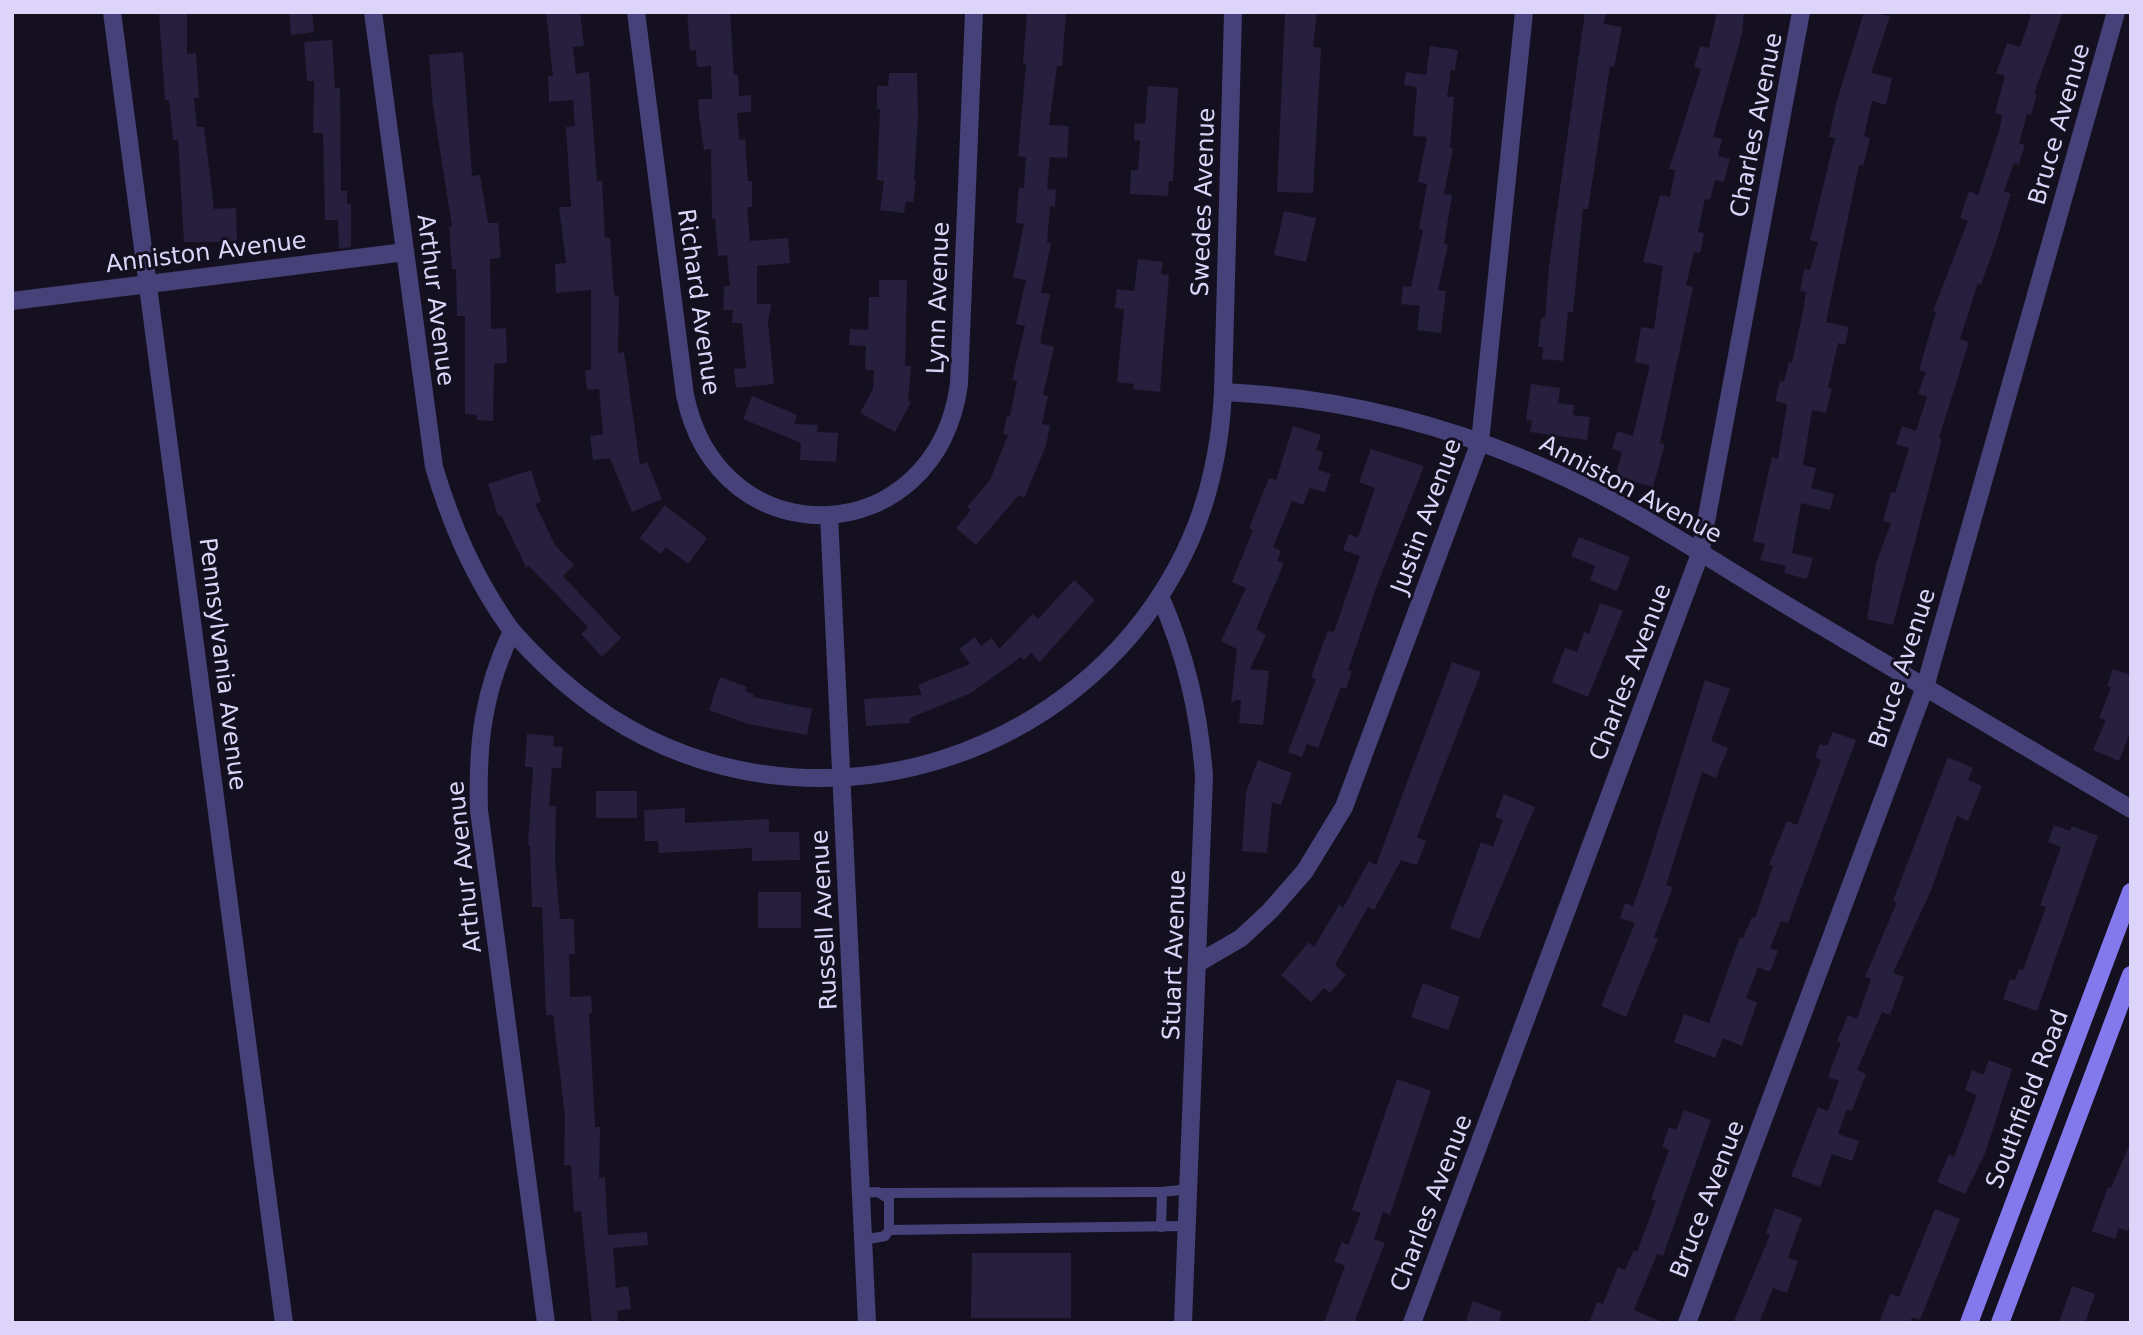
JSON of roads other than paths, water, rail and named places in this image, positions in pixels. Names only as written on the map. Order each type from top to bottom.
[{"type":"main road","name":"Southfield Road","points":[[1969,1323],[2131,892]]},
{"type":"main road","points":[[2000,1323],[2131,975]]},
{"type":"main road","points":[[2024,1177],[2051,1188]]},
{"type":"street","name":"Pennsylvania Avenue","points":[[112,12],[284,1323]]},
{"type":"street","name":"Arthur Avenue","points":[[373,12],[434,467],[449,517],[470,565],[512,631],[495,667],[485,701],[479,752],[479,810],[546,1323]]},
{"type":"street","name":"Richard Avenue","points":[[636,12],[685,395],[694,428],[716,466],[749,495],[776,508],[804,514],[829,515]]},
{"type":"street","name":"Lynn Avenue","points":[[829,515],[862,509],[899,492],[922,473],[939,450],[952,423],[959,384],[974,12]]},
{"type":"street","name":"Swedes Avenue","points":[[1223,392],[1233,12]]},
{"type":"street","name":"Justin Avenue","points":[[1198,963],[1241,938],[1270,911],[1305,871],[1344,807],[1480,442],[1524,12]]},
{"type":"street","name":"Charles Avenue","points":[[1412,1323],[1700,554],[1801,12]]},
{"type":"street","name":"Bruce Avenue","points":[[1687,1323],[1926,687],[2116,12]]},
{"type":"street","name":"Anniston Avenue","points":[[12,301],[405,252]]},
{"type":"street","name":"Anniston Avenue","points":[[1223,392],[1274,395],[1377,412],[1480,442],[1584,487],[2131,809]]},
{"type":"street","points":[[512,631],[543,666],[581,698],[645,738],[691,757],[740,770],[815,779],[889,774],[938,763],[985,746],[1029,723],[1071,695],[1108,661],[1160,596],[1188,546],[1206,499],[1218,451],[1223,392]]},
{"type":"street","name":"Russell Avenue","points":[[829,515],[867,1323]]},
{"type":"street","name":"Stuart Avenue","points":[[1160,596],[1183,654],[1200,724],[1205,802],[1183,1323]]},
{"type":"lane","points":[[862,1193],[1162,1192],[1189,1189]]},
{"type":"lane","points":[[1161,1227],[1162,1192]]},
{"type":"lane","points":[[863,1240],[885,1236],[889,1230],[890,1202],[883,1194]]},
{"type":"lane","points":[[889,1230],[1187,1226]]}]
